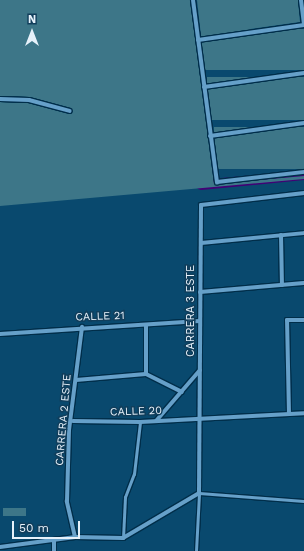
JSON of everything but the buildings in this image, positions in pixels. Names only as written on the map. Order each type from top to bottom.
[{"type":"street","points":[[193,0],[217,182],[304,172]]},
{"type":"street","points":[[198,40],[304,25],[301,0]]},
{"type":"street","points":[[204,87],[304,73]]},
{"type":"street","points":[[0,99],[29,100],[70,111]]},
{"type":"street","points":[[210,136],[304,123]]},
{"type":"street","name":"CARRERA 3 ESTE","points":[[199,493],[201,205],[304,194]]},
{"type":"street","points":[[200,242],[304,233]]},
{"type":"street","points":[[281,235],[282,285]]},
{"type":"street","points":[[200,292],[304,283]]},
{"type":"street","points":[[288,414],[287,320],[304,320]]},
{"type":"street","name":"CALLE 21","points":[[0,334],[82,327],[146,325],[200,321]]},
{"type":"street","points":[[146,325],[146,374]]},
{"type":"street","name":"CARRERA 2 ESTE","points":[[75,537],[67,501],[76,380],[82,327]]},
{"type":"street","points":[[155,421],[200,370]]},
{"type":"street","points":[[76,380],[146,374],[182,392]]},
{"type":"street","name":"CALLE 20","points":[[73,421],[140,422],[200,416],[258,418],[304,413]]},
{"type":"street","points":[[0,547],[75,537],[124,538],[199,493]]},
{"type":"street","points":[[54,540],[54,551]]},
{"type":"lane","points":[[124,538],[125,497],[134,474],[140,422]]},
{"type":"lane","points":[[196,551],[199,493],[304,501]]},
{"type":"waterway","points":[[201,185],[304,175]]}]
